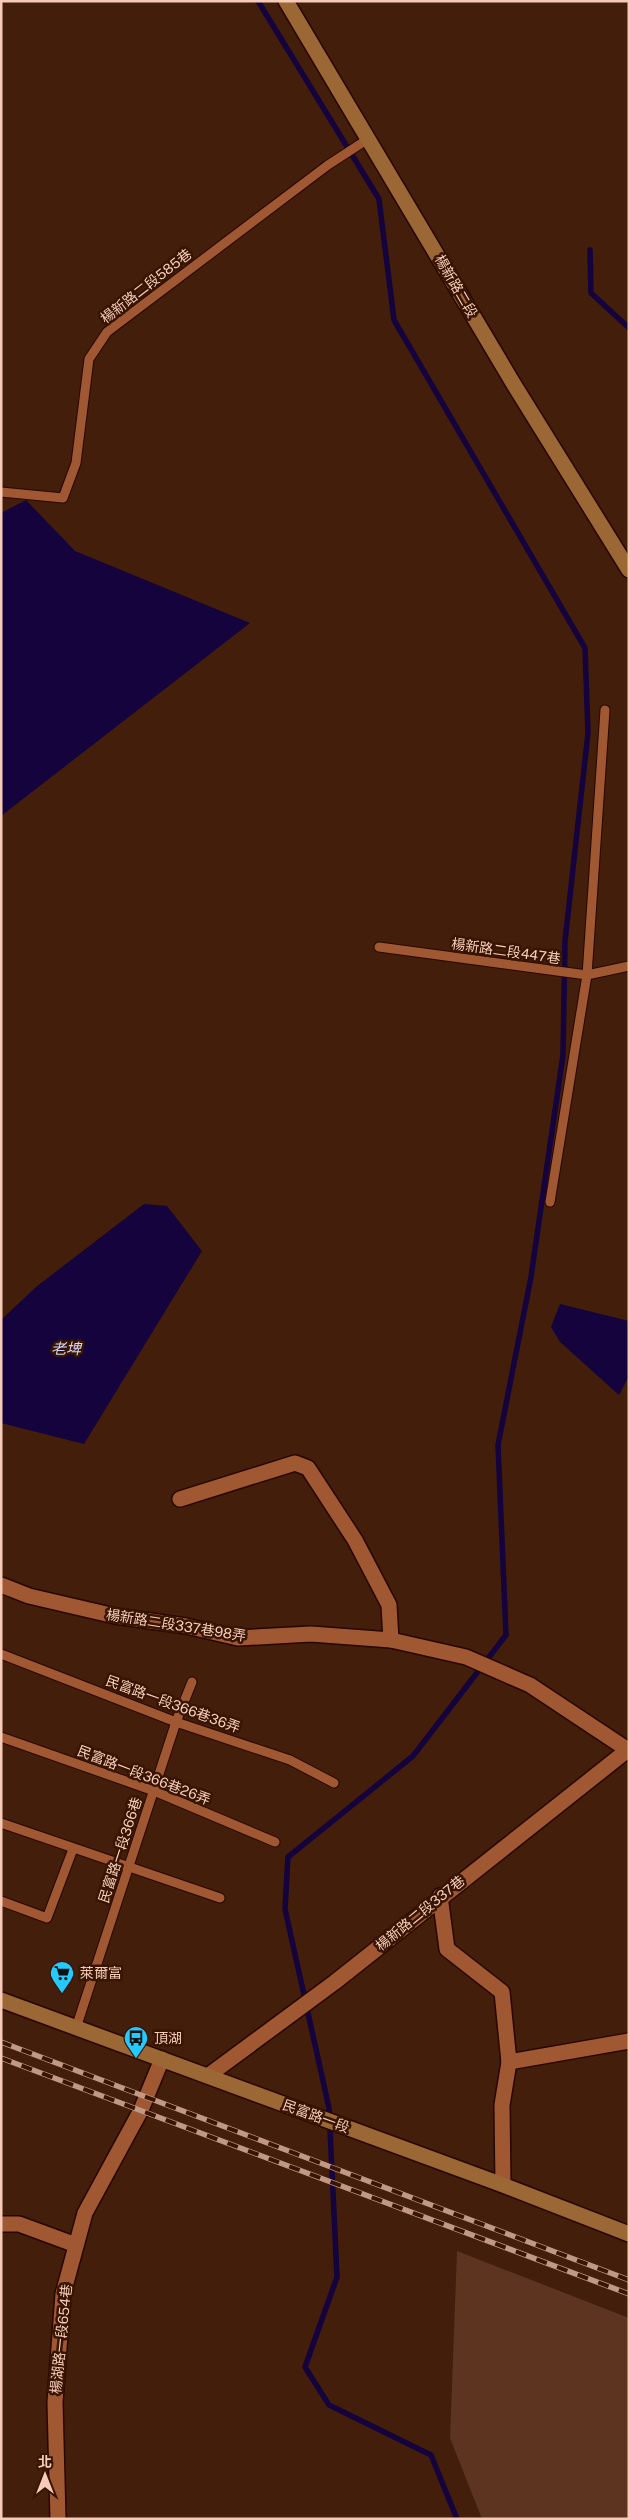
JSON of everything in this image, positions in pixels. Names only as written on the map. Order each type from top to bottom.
[{"type":"street","name":"楊新路二段","points":[[286,1],[513,383],[629,570]]},
{"type":"street","points":[[180,1499],[295,1463],[308,1468],[355,1540],[389,1605],[391,1640]]},
{"type":"street","name":"楊新路二段337巷98弄","points":[[1,1584],[28,1596],[115,1616],[186,1626],[238,1638],[311,1634],[391,1640],[466,1657],[530,1685],[628,1750]]},
{"type":"street","name":"楊新路二段337巷","points":[[209,2075],[313,1998],[440,1896],[628,1750]]},
{"type":"street","points":[[440,1896],[446,1950],[502,1992],[509,2062],[502,2105],[503,2184]]},
{"type":"street","name":"民富路一段","points":[[1,2000],[503,2184],[629,2234]]},
{"type":"street","points":[[509,2062],[629,2041]]},
{"type":"street","name":"楊湖路一段654巷","points":[[58,2519],[55,2402],[63,2294],[85,2213],[141,2110],[162,2060]]},
{"type":"street","points":[[1,2224],[19,2224],[76,2245]]},
{"type":"lane","name":"楊新路二段585巷","points":[[1,492],[63,498],[76,463],[89,359],[107,332],[328,165],[368,139]]},
{"type":"lane","points":[[550,1202],[587,974],[605,710]]},
{"type":"lane","name":"楊新路二段447巷","points":[[379,947],[548,971],[587,974],[629,966]]},
{"type":"lane","name":"民富路一段366巷36弄","points":[[1,1654],[176,1722],[290,1760],[334,1783]]},
{"type":"lane","name":"民富路一段366巷","points":[[76,2028],[176,1722],[192,1682]]},
{"type":"lane","name":"民富路一段366巷26弄","points":[[1,1737],[154,1791],[274,1842]]},
{"type":"lane","points":[[1,1823],[220,1898]]},
{"type":"lane","points":[[1,1901],[47,1918],[73,1849]]},
{"type":"shaded area","points":[[457,2251],[629,2318],[629,2519],[482,2519],[450,2438]]},
{"type":"water","points":[[26,500],[75,551],[250,623],[1,816],[1,513]]},
{"type":"water","name":"老埤","points":[[144,1204],[167,1206],[202,1251],[84,1444],[1,1423],[1,1320],[36,1287]]},
{"type":"water","points":[[560,1304],[629,1321],[629,1376],[619,1395],[560,1342],[551,1327]]},
{"type":"waterway","points":[[258,1],[379,199],[394,320],[585,648],[588,733],[565,941],[563,1055],[531,1277],[498,1445],[506,1635],[413,1756],[288,1857],[285,1909],[329,2108],[337,2277],[305,2367],[329,2405],[431,2455],[457,2519]]},
{"type":"waterway","points":[[590,250],[591,293],[629,328]]},
{"type":"railway","points":[[1,2042],[629,2280]]},
{"type":"railway","points":[[1,2058],[629,2294]]},
{"type":"place","name":"萊爾富","points":[[62,1994]]},
{"type":"place","name":"頂湖","points":[[136,2059]]}]
